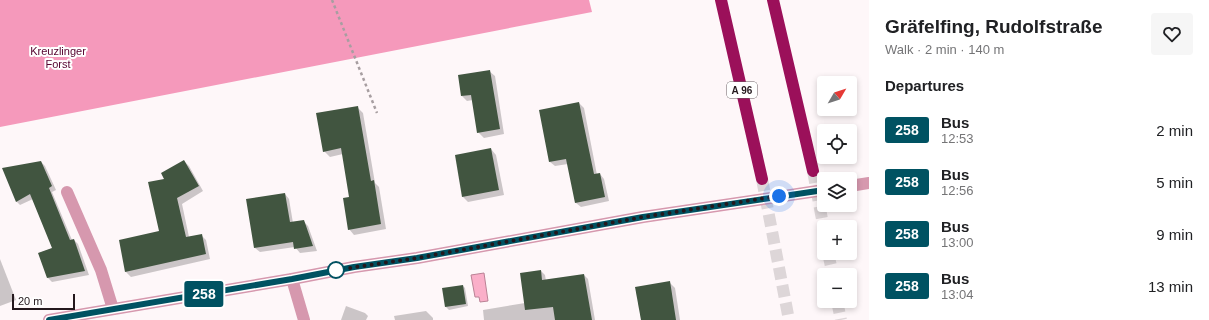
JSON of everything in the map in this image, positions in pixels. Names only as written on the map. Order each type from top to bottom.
[{"type":"highway","name":"A 96","points":[[721,0],[762,179]]},
{"type":"highway","points":[[773,0],[813,171]]},
{"type":"street","points":[[857,185],[869,183]]},
{"type":"street","points":[[49,320],[292,279],[354,267],[417,258],[643,217],[817,191]]},
{"type":"street","points":[[67,192],[101,270],[113,309]]},
{"type":"street","points":[[292,279],[304,320]]},
{"type":"path","points":[[332,0],[377,113]]},
{"type":"green space","name":"Kreuzlinger Forst","points":[[0,0],[589,0],[592,12],[0,127]]},
{"type":"shaded area","points":[[484,273],[488,301],[480,302],[479,297],[475,297],[471,275]]},
{"type":"building","points":[[490,70],[500,129],[477,133],[471,95],[461,96],[458,75]]},
{"type":"building","points":[[579,102],[594,174],[600,173],[605,197],[575,203],[566,159],[549,162],[539,110]]},
{"type":"building","points":[[358,106],[371,181],[374,180],[381,224],[348,230],[343,198],[349,197],[341,148],[323,152],[316,113]]},
{"type":"building","points":[[491,148],[499,190],[462,197],[455,155]]},
{"type":"building","points":[[184,160],[199,186],[177,198],[186,237],[202,234],[206,254],[125,272],[119,240],[159,231],[148,182],[164,179],[161,173]]},
{"type":"building","points":[[41,161],[52,186],[49,188],[70,240],[74,239],[85,271],[47,278],[38,253],[52,248],[30,194],[16,202],[2,168]]},
{"type":"building","points":[[285,193],[290,222],[304,220],[313,246],[294,249],[293,242],[254,248],[246,199]]},
{"type":"building","points":[[541,270],[542,280],[584,274],[592,320],[555,320],[553,307],[525,310],[520,273]]},
{"type":"building","points":[[670,281],[676,320],[641,320],[635,287]]},
{"type":"building","points":[[463,285],[466,304],[445,307],[442,288]]},
{"type":"tunnel","points":[[813,171],[822,220]]},
{"type":"tunnel","points":[[762,179],[789,320]]},
{"type":"tunnel","points":[[830,260],[831,268]]},
{"type":"tunnel","points":[[838,308],[841,320]]},
{"type":"bus line","name":"258","points":[[49,320],[292,279],[354,267],[417,258],[643,217],[817,191]]},
{"type":"route","points":[[336,270],[417,258],[643,217],[779,196]]}]
